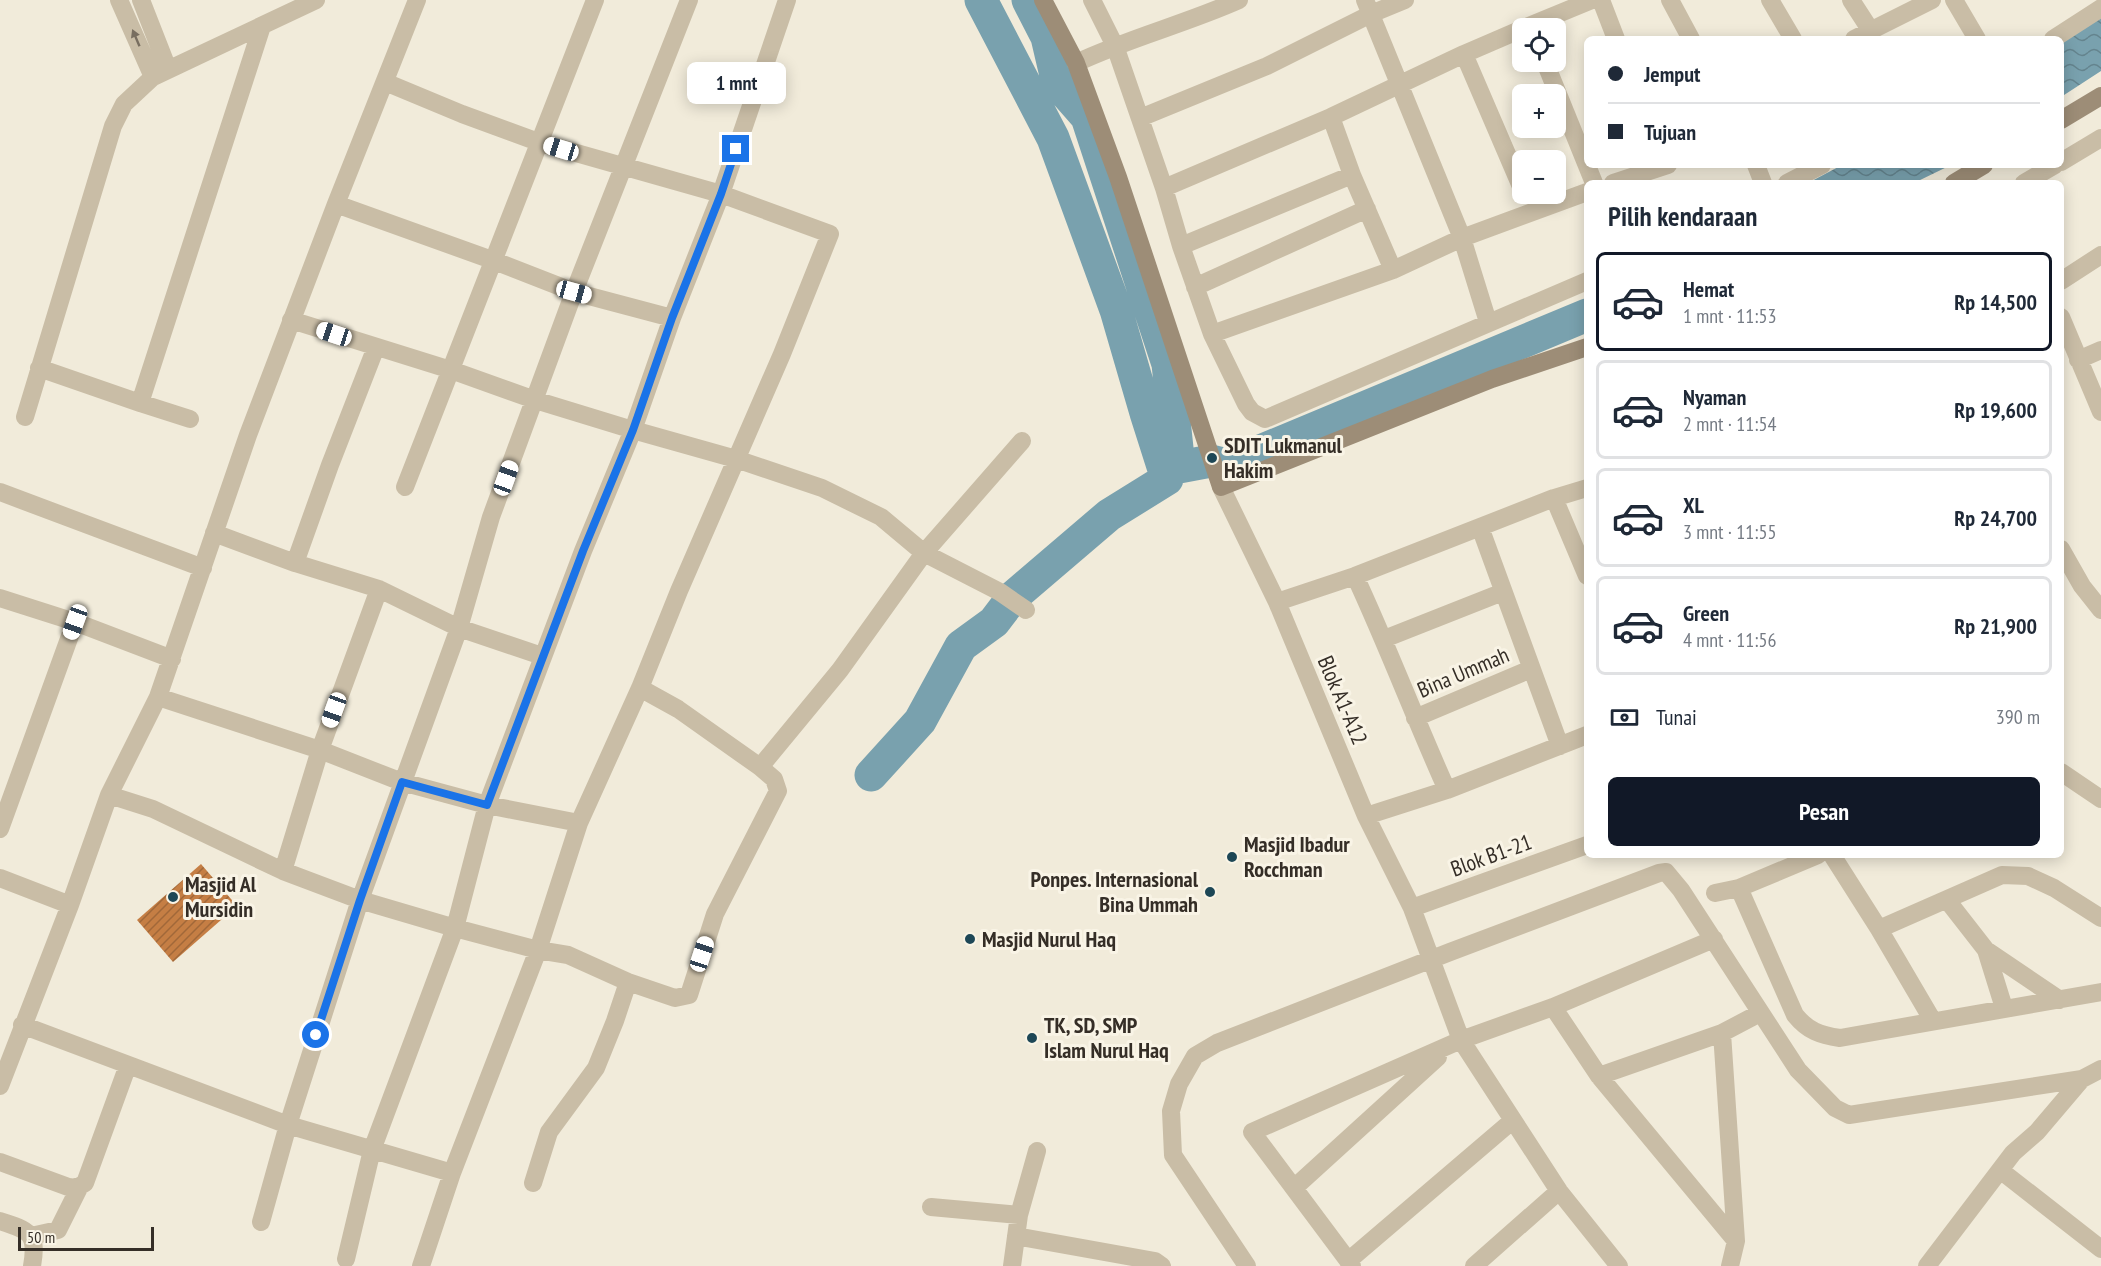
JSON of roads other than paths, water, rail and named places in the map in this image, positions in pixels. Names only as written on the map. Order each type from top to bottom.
[{"type":"street","points":[[119,0],[160,73]]},
{"type":"street","points":[[141,0],[160,73]]},
{"type":"street","points":[[25,417],[113,126],[124,104],[160,73],[316,0]]},
{"type":"street","points":[[0,1086],[70,905],[109,795],[158,697],[191,598],[291,321],[417,0]]},
{"type":"street","points":[[405,487],[595,0]]},
{"type":"street","points":[[261,1222],[288,1125],[360,900],[459,627],[491,517],[574,292],[689,0]]},
{"type":"street","points":[[346,1259],[372,1150],[455,928],[487,805],[542,656],[633,430],[672,318],[721,194],[787,0]]},
{"type":"street","points":[[1043,0],[1083,60],[1118,177],[1221,487],[1492,379],[1584,347]]},
{"type":"street","points":[[1092,0],[1140,118],[1212,334],[1246,404],[1252,412],[1264,419],[1584,282]]},
{"type":"street","points":[[1083,60],[1202,7],[1239,0]]},
{"type":"street","points":[[1140,118],[1267,66],[1368,7],[1406,0]]},
{"type":"street","points":[[1601,0],[1615,36]]},
{"type":"street","points":[[1670,0],[1689,36]]},
{"type":"street","points":[[1770,0],[1791,36]]},
{"type":"street","points":[[1851,0],[1871,31]]},
{"type":"street","points":[[1860,36],[1932,0]]},
{"type":"street","points":[[1954,0],[1975,36]]},
{"type":"street","points":[[1548,18],[1582,2]]},
{"type":"street","points":[[1368,7],[1462,238],[1488,322]]},
{"type":"street","points":[[2058,36],[2101,8]]},
{"type":"street","points":[[140,403],[262,26]]},
{"type":"street","points":[[1164,188],[1331,117],[1464,54],[1512,34]]},
{"type":"street","points":[[1464,54],[1512,166]]},
{"type":"street","points":[[1549,72],[1584,158]]},
{"type":"street","points":[[385,82],[541,143],[721,194],[830,234],[782,354],[640,688],[579,823],[538,950],[452,1173],[422,1266]]},
{"type":"street","points":[[2064,118],[2101,96]]},
{"type":"street","points":[[1331,117],[1352,175],[1393,270]]},
{"type":"street","points":[[2064,160],[2100,140]]},
{"type":"street","points":[[1622,180],[1657,168]]},
{"type":"street","points":[[1793,180],[1816,168]]},
{"type":"street","points":[[1959,180],[1979,168]]},
{"type":"street","points":[[2029,180],[2050,168]]},
{"type":"street","points":[[1181,246],[1352,175]]},
{"type":"street","points":[[1212,334],[1393,270],[1462,238],[1584,193]]},
{"type":"street","points":[[336,204],[574,292],[672,318]]},
{"type":"street","points":[[1529,204],[1533,213]]},
{"type":"street","points":[[1195,287],[1368,209]]},
{"type":"street","points":[[2064,279],[2101,255]]},
{"type":"street","points":[[291,321],[451,370],[535,400],[736,459],[822,488],[881,517],[924,553],[1000,592],[1021,606]]},
{"type":"street","points":[[2064,324],[2101,412]]},
{"type":"street","points":[[295,562],[376,347]]},
{"type":"street","points":[[2078,360],[2101,350]]},
{"type":"street","points":[[39,368],[190,419]]},
{"type":"street","points":[[760,767],[840,670],[924,553],[1022,441]]},
{"type":"street","name":"Blok A1-A12","points":[[1221,487],[1277,602],[1366,816],[1412,908],[1431,959],[1456,1043],[1559,1191],[1614,1264]]},
{"type":"street","points":[[1277,602],[1355,576],[1554,498],[1584,489]]},
{"type":"street","points":[[0,492],[203,568]]},
{"type":"street","points":[[1554,498],[1584,569]]},
{"type":"street","points":[[1480,527],[1560,746]]},
{"type":"street","points":[[214,533],[379,589],[459,627],[542,656]]},
{"type":"street","points":[[2064,554],[2082,586],[2101,610]]},
{"type":"street","points":[[1355,576],[1384,639],[1414,718],[1447,790]]},
{"type":"street","points":[[283,872],[320,750],[379,589]]},
{"type":"street","points":[[1384,639],[1503,592]]},
{"type":"street","points":[[0,598],[75,622],[172,658]]},
{"type":"street","points":[[0,829],[75,622]]},
{"type":"street","name":"Bina Ummah","points":[[1414,718],[1531,669]]},
{"type":"street","points":[[109,795],[153,809],[283,872],[360,900],[538,950],[568,955],[628,982],[675,998],[689,994],[715,915],[778,790],[774,779],[760,767],[678,709],[640,688]]},
{"type":"street","points":[[158,697],[320,750],[402,782],[487,805],[579,823]]},
{"type":"street","points":[[1366,816],[1447,790],[1584,736]]},
{"type":"street","points":[[2064,774],[2101,799]]},
{"type":"street","name":"Blok B1-21","points":[[1412,908],[1584,846]]},
{"type":"street","points":[[1715,893],[1739,888],[1811,858]]},
{"type":"street","points":[[1834,858],[1933,1021]]},
{"type":"street","points":[[1247,1266],[1173,1155],[1171,1111],[1179,1084],[1195,1056],[1217,1043],[1431,959],[1666,872],[1714,939],[1798,1070],[1835,1108],[1849,1115],[2082,1079],[2101,1069]]},
{"type":"street","points":[[1879,929],[2001,875],[2028,876],[2055,888],[2101,918]]},
{"type":"street","points":[[0,878],[70,905]]},
{"type":"street","points":[[1739,888],[1795,1015],[1813,1032],[1840,1038],[2101,992]]},
{"type":"street","points":[[1947,900],[1986,950],[2060,1000]]},
{"type":"street","points":[[1512,1121],[1350,1264],[1252,1132],[1456,1043],[1553,1007],[1714,939]]},
{"type":"street","points":[[1986,950],[2004,1008]]},
{"type":"street","points":[[533,1183],[549,1132],[596,1068],[628,982]]},
{"type":"street","points":[[1553,1007],[1599,1076],[1736,1241]]},
{"type":"street","points":[[1599,1076],[1722,1033],[1760,1012]]},
{"type":"street","points":[[22,1025],[288,1125],[452,1173]]},
{"type":"street","points":[[1722,1033],[1736,1241],[1730,1266]]},
{"type":"street","points":[[1294,1188],[1456,1043]]},
{"type":"street","points":[[31,1236],[58,1230],[80,1186],[84,1183],[128,1065]]},
{"type":"street","points":[[1927,1266],[2013,1153],[2043,1125],[2082,1079]]},
{"type":"street","points":[[1012,1266],[1019,1215],[1037,1151]]},
{"type":"street","points":[[0,1162],[71,1188],[80,1186]]},
{"type":"street","points":[[2000,1170],[2101,1249]]},
{"type":"street","points":[[1474,1266],[1559,1191]]},
{"type":"street","points":[[931,1207],[1019,1215]]},
{"type":"street","points":[[0,1221],[26,1230],[31,1236],[34,1251],[32,1266]]},
{"type":"street","points":[[1016,1236],[1155,1261],[1162,1266]]},
{"type":"water","points":[[2101,14],[2101,71],[2064,95],[2064,38]]},
{"type":"water","points":[[1836,168],[1945,168],[1920,180],[1814,180]]},
{"type":"waterway","points":[[871,775],[920,721],[961,646],[994,622],[1013,597],[1109,515],[1167,479],[1116,310],[1053,138],[981,0]]},
{"type":"waterway","points":[[1028,0],[1047,37],[1058,84],[1087,117],[1168,364],[1179,467],[1211,461],[1227,465],[1584,316]]},
{"type":"place","name":"SDIT Lukmanul Hakim","points":[[1212,458]]},
{"type":"place","name":"Masjid Ibadur Rocchman","points":[[1232,857]]},
{"type":"place","name":"Ponpes. Internasional Bina Ummah","points":[[1210,892]]},
{"type":"place","name":"Masjid Al Mursidin","points":[[173,897]]},
{"type":"place","name":"Masjid Nurul Haq","points":[[970,939]]},
{"type":"place","name":"TK, SD, SMP Islam Nurul Haq","points":[[1032,1038]]}]
